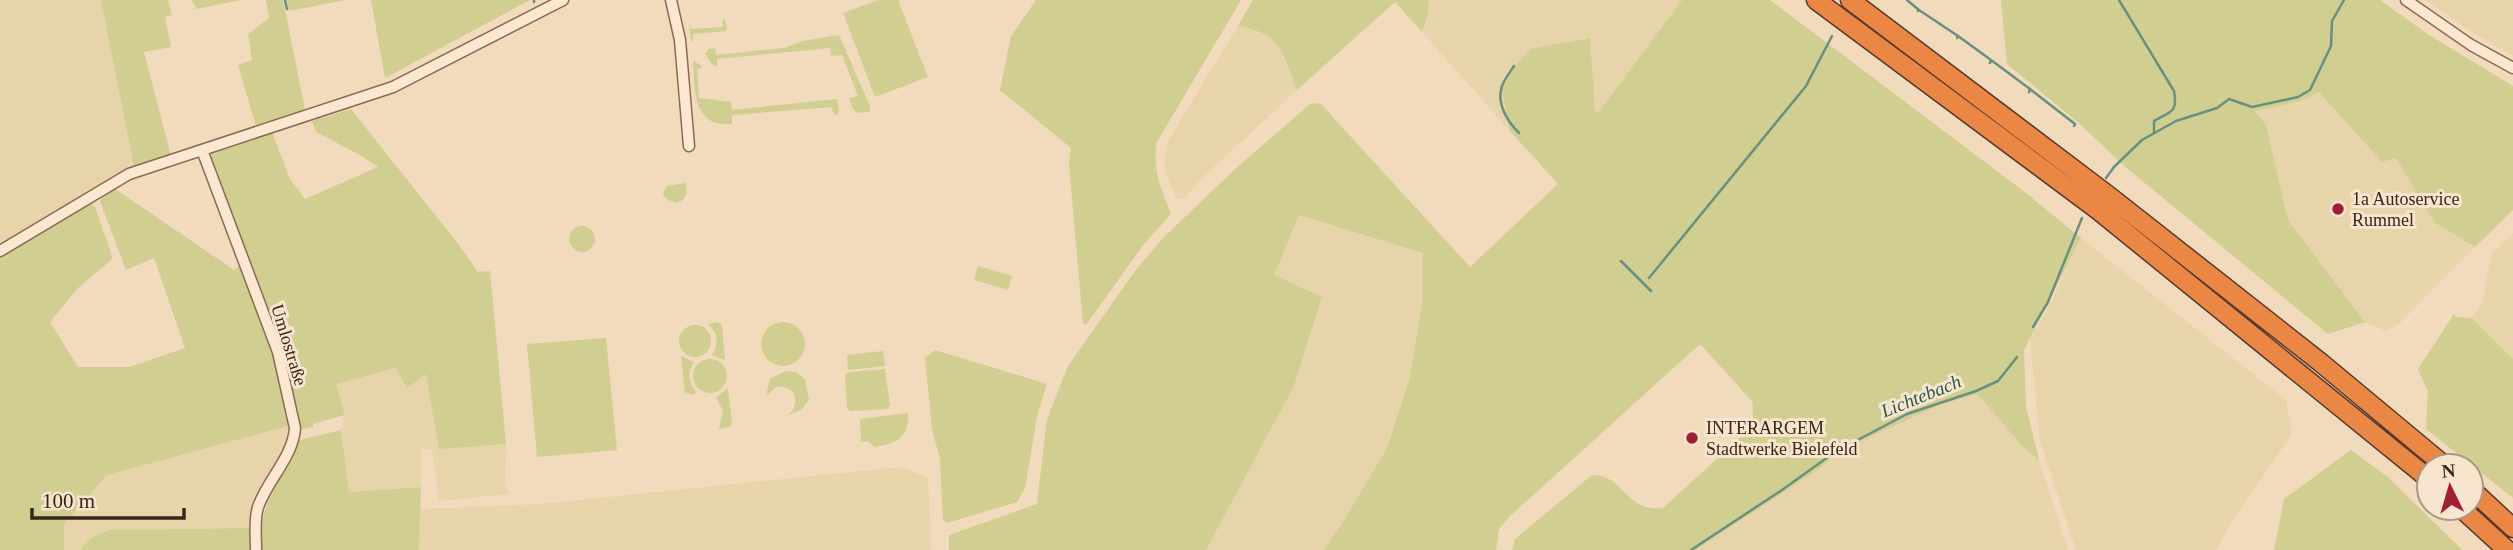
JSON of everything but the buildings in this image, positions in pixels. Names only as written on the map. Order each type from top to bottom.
[{"type":"highway","points":[[1815,0],[2098,210],[2415,468]]},
{"type":"highway","points":[[1850,0],[2109,195],[2320,362],[2428,452]]},
{"type":"highway","points":[[2485,502],[2513,528]]},
{"type":"highway","points":[[2476,522],[2507,550]]},
{"type":"street","points":[[0,251],[129,174],[393,88],[563,0]]},
{"type":"street","points":[[671,0],[680,40],[690,146]]},
{"type":"street","points":[[2406,0],[2471,45],[2513,68]]},
{"type":"street","name":"Umlostraße","points":[[202,150],[278,352],[295,428],[290,447],[257,510],[257,550]]},
{"type":"shaded area","points":[[0,0],[101,0],[134,167],[0,245]]},
{"type":"shaded area","points":[[101,0],[168,0],[172,15],[165,17],[171,47],[144,52],[171,156],[134,167]]},
{"type":"shaded area","points":[[192,0],[241,0],[196,9]]},
{"type":"shaded area","points":[[266,0],[283,0],[305,110],[256,126],[238,65],[252,60],[248,34],[269,18]]},
{"type":"shaded area","points":[[287,0],[346,0],[289,11]]},
{"type":"shaded area","points":[[371,0],[530,0],[385,78]]},
{"type":"shaded area","points":[[878,0],[898,0],[928,77],[875,97],[843,13]]},
{"type":"shaded area","points":[[1036,0],[1241,0],[1157,142],[1157,170],[1171,214],[1144,244],[1086,325],[1083,324],[1069,164],[1071,148],[1000,90],[1011,36]]},
{"type":"shaded area","points":[[1253,0],[1428,0],[1429,8],[1422,32],[1395,2],[1297,90],[1283,55],[1272,40],[1253,29],[1238,26]]},
{"type":"shaded area","points":[[1428,0],[1682,0],[1600,110],[1594,113],[1502,89],[1510,131],[1422,32],[1428,20]]},
{"type":"shaded area","points":[[1682,0],[1770,0],[2026,193],[2081,238],[2024,350],[2026,407],[2039,460],[2025,449],[1977,394],[1939,405],[1836,453],[1819,469],[1695,550],[1512,550],[1515,539],[1592,475],[1611,480],[1640,505],[1663,508],[1744,434],[1752,419],[1752,401],[1700,344],[1509,517],[1499,529],[1496,550],[1324,550],[1387,448],[1410,377],[1423,299],[1423,253],[1299,215],[1274,275],[1322,297],[1294,386],[1206,550],[949,550],[949,535],[1037,504],[1047,419],[1068,366],[1135,271],[1163,238],[1233,171],[1310,104],[1320,103],[1470,267],[1558,184],[1510,131],[1502,89],[1515,66],[1531,49],[1590,38],[1595,113],[1600,110]]},
{"type":"shaded area","points":[[2001,0],[2380,0],[2429,35],[2513,86],[2513,210],[2475,247],[2435,223],[2396,158],[2382,162],[2319,92],[2301,101],[2255,111],[2266,125],[2288,220],[2365,322],[2328,334],[2123,165],[2080,124],[2007,64]]},
{"type":"shaded area","points":[[2426,0],[2513,0],[2513,56],[2470,31]]},
{"type":"shaded area","points":[[723,19],[727,31],[693,34],[691,41],[689,23],[691,29],[723,27]]},
{"type":"shaded area","points":[[1238,26],[1266,33],[1275,41],[1297,90],[1202,178],[1185,198],[1177,199],[1167,177],[1164,161],[1168,141]]},
{"type":"shaded area","points":[[839,35],[870,106],[870,112],[858,113],[853,109],[849,98],[858,96],[842,55],[831,56],[830,48],[717,59],[717,67],[705,54],[708,49],[715,48],[716,55],[784,48],[803,41]]},
{"type":"shaded area","points":[[693,61],[702,68],[697,69],[699,98],[731,102],[732,110],[837,99],[839,112],[834,114],[831,107],[732,115],[732,124],[719,124],[709,120],[698,104]]},
{"type":"shaded area","points":[[2319,92],[2382,162],[2396,158],[2435,223],[2475,247],[2400,323],[2386,331],[2365,322],[2288,220],[2266,125],[2255,111],[2301,101]]},
{"type":"shaded area","points":[[351,109],[478,272],[490,271],[506,444],[439,449],[426,374],[407,388],[396,368],[336,384],[345,415],[298,430],[283,356],[207,154],[272,132],[290,179],[305,199],[378,167],[316,132],[312,121]]},
{"type":"shaded area","points":[[686,183],[686,193],[682,200],[676,203],[666,199],[663,193],[667,186]]},
{"type":"shaded area","points":[[114,188],[234,270],[241,265],[274,359],[288,426],[107,475],[64,524],[64,550],[0,550],[0,257],[89,202],[95,207],[112,256],[111,260],[78,288],[50,322],[78,367],[130,367],[185,348],[154,258],[126,270],[100,201],[103,194]]},
{"type":"shaded area","points":[[1299,214],[1423,253],[1423,299],[1410,377],[1387,448],[1324,550],[1206,550],[1294,386],[1322,298],[1274,275]]},
{"type":"shaded area","points":[[582,226],[591,230],[595,239],[591,248],[582,252],[573,248],[569,239],[573,230]]},
{"type":"shaded area","points":[[2513,233],[2513,359],[2472,318],[2483,301],[2491,254]]},
{"type":"shaded area","points":[[2081,238],[2286,400],[2292,434],[2229,526],[2216,550],[2076,550],[2040,441],[2030,339],[2051,303]]},
{"type":"shaded area","points":[[978,266],[1012,276],[1008,290],[974,280]]},
{"type":"shaded area","points":[[2454,314],[2456,317],[2472,318],[2513,359],[2513,498],[2485,476],[2485,452],[2455,452],[2426,429],[2428,392],[2418,369]]},
{"type":"shaded area","points":[[718,322],[722,325],[725,360],[712,355],[716,338],[707,324]]},
{"type":"shaded area","points":[[783,322],[798,329],[805,344],[798,359],[783,366],[768,359],[761,344],[768,329]]},
{"type":"shaded area","points":[[695,325],[707,329],[711,341],[707,353],[695,357],[683,353],[679,341],[683,329]]},
{"type":"shaded area","points":[[606,338],[617,450],[537,457],[527,344]]},
{"type":"shaded area","points":[[935,350],[1047,384],[1037,416],[1025,488],[1017,502],[947,523],[943,520],[940,459],[932,430],[925,358]]},
{"type":"shaded area","points":[[883,351],[885,366],[848,370],[847,355]]},
{"type":"shaded area","points":[[681,356],[694,362],[690,378],[697,393],[685,394]]},
{"type":"shaded area","points":[[710,359],[722,364],[727,376],[722,388],[710,393],[698,388],[693,376],[698,364]]},
{"type":"shaded area","points":[[397,368],[426,373],[439,448],[506,444],[505,484],[509,494],[439,501],[432,449],[422,449],[421,487],[349,492],[341,430],[345,415],[336,384]]},
{"type":"shaded area","points":[[885,369],[890,406],[886,409],[850,411],[847,408],[845,375],[849,372]]},
{"type":"shaded area","points":[[786,371],[796,372],[805,379],[809,400],[802,409],[789,415],[795,404],[791,391],[776,387],[766,396],[770,379]]},
{"type":"shaded area","points":[[728,388],[732,423],[729,427],[719,429],[723,411],[716,397]]},
{"type":"shaded area","points":[[1977,394],[2025,449],[2039,460],[2068,550],[1695,550],[1819,469],[1836,453],[1939,405]]},
{"type":"shaded area","points":[[908,413],[906,428],[900,438],[874,447],[868,441],[861,442],[860,419]]},
{"type":"shaded area","points":[[288,426],[290,438],[257,498],[250,528],[110,530],[80,550],[64,550],[64,524],[107,475]]},
{"type":"shaded area","points":[[341,430],[349,492],[421,487],[419,550],[262,550],[262,524],[267,505],[300,440]]},
{"type":"shaded area","points":[[2351,450],[2388,477],[2415,504],[2415,522],[2434,522],[2462,550],[2274,550],[2284,499]]},
{"type":"shaded area","points":[[900,467],[928,477],[931,550],[419,550],[421,509],[540,504]]},
{"type":"shaded area","points":[[250,528],[251,550],[80,550],[91,538],[109,530]]},
{"type":"waterway","points":[[285,0],[287,9]]},
{"type":"waterway","points":[[1907,0],[1918,11]]},
{"type":"waterway","points":[[2119,0],[2174,91],[2174,108],[2154,121],[2154,133]]},
{"type":"waterway","name":"Lichtebach","points":[[2106,178],[2142,140],[2176,121],[2217,108],[2229,99],[2252,107],[2298,97],[2310,90],[2331,46],[2332,21],[2344,0]]},
{"type":"waterway","points":[[1919,10],[1958,36],[1957,38]]},
{"type":"waterway","points":[[1649,278],[1806,86],[1832,36]]},
{"type":"waterway","points":[[1958,36],[1991,60],[1990,63]]},
{"type":"waterway","points":[[1991,60],[2030,89],[2029,92]]},
{"type":"waterway","points":[[1514,66],[1503,84],[1501,99],[1507,118],[1519,133]]},
{"type":"waterway","points":[[2030,89],[2075,124],[2074,126]]},
{"type":"waterway","name":"Lichtebach","points":[[2033,327],[2048,302],[2082,218]]},
{"type":"waterway","points":[[1621,261],[1651,291]]},
{"type":"waterway","name":"Lichtebach","points":[[1691,550],[1835,452],[1907,414],[1998,381],[2017,357]]},
{"type":"place","name":"1a Autoservice Rummel","points":[[2338,209]]},
{"type":"place","name":"INTERARGEM Stadtwerke Bielefeld","points":[[1692,438]]}]
